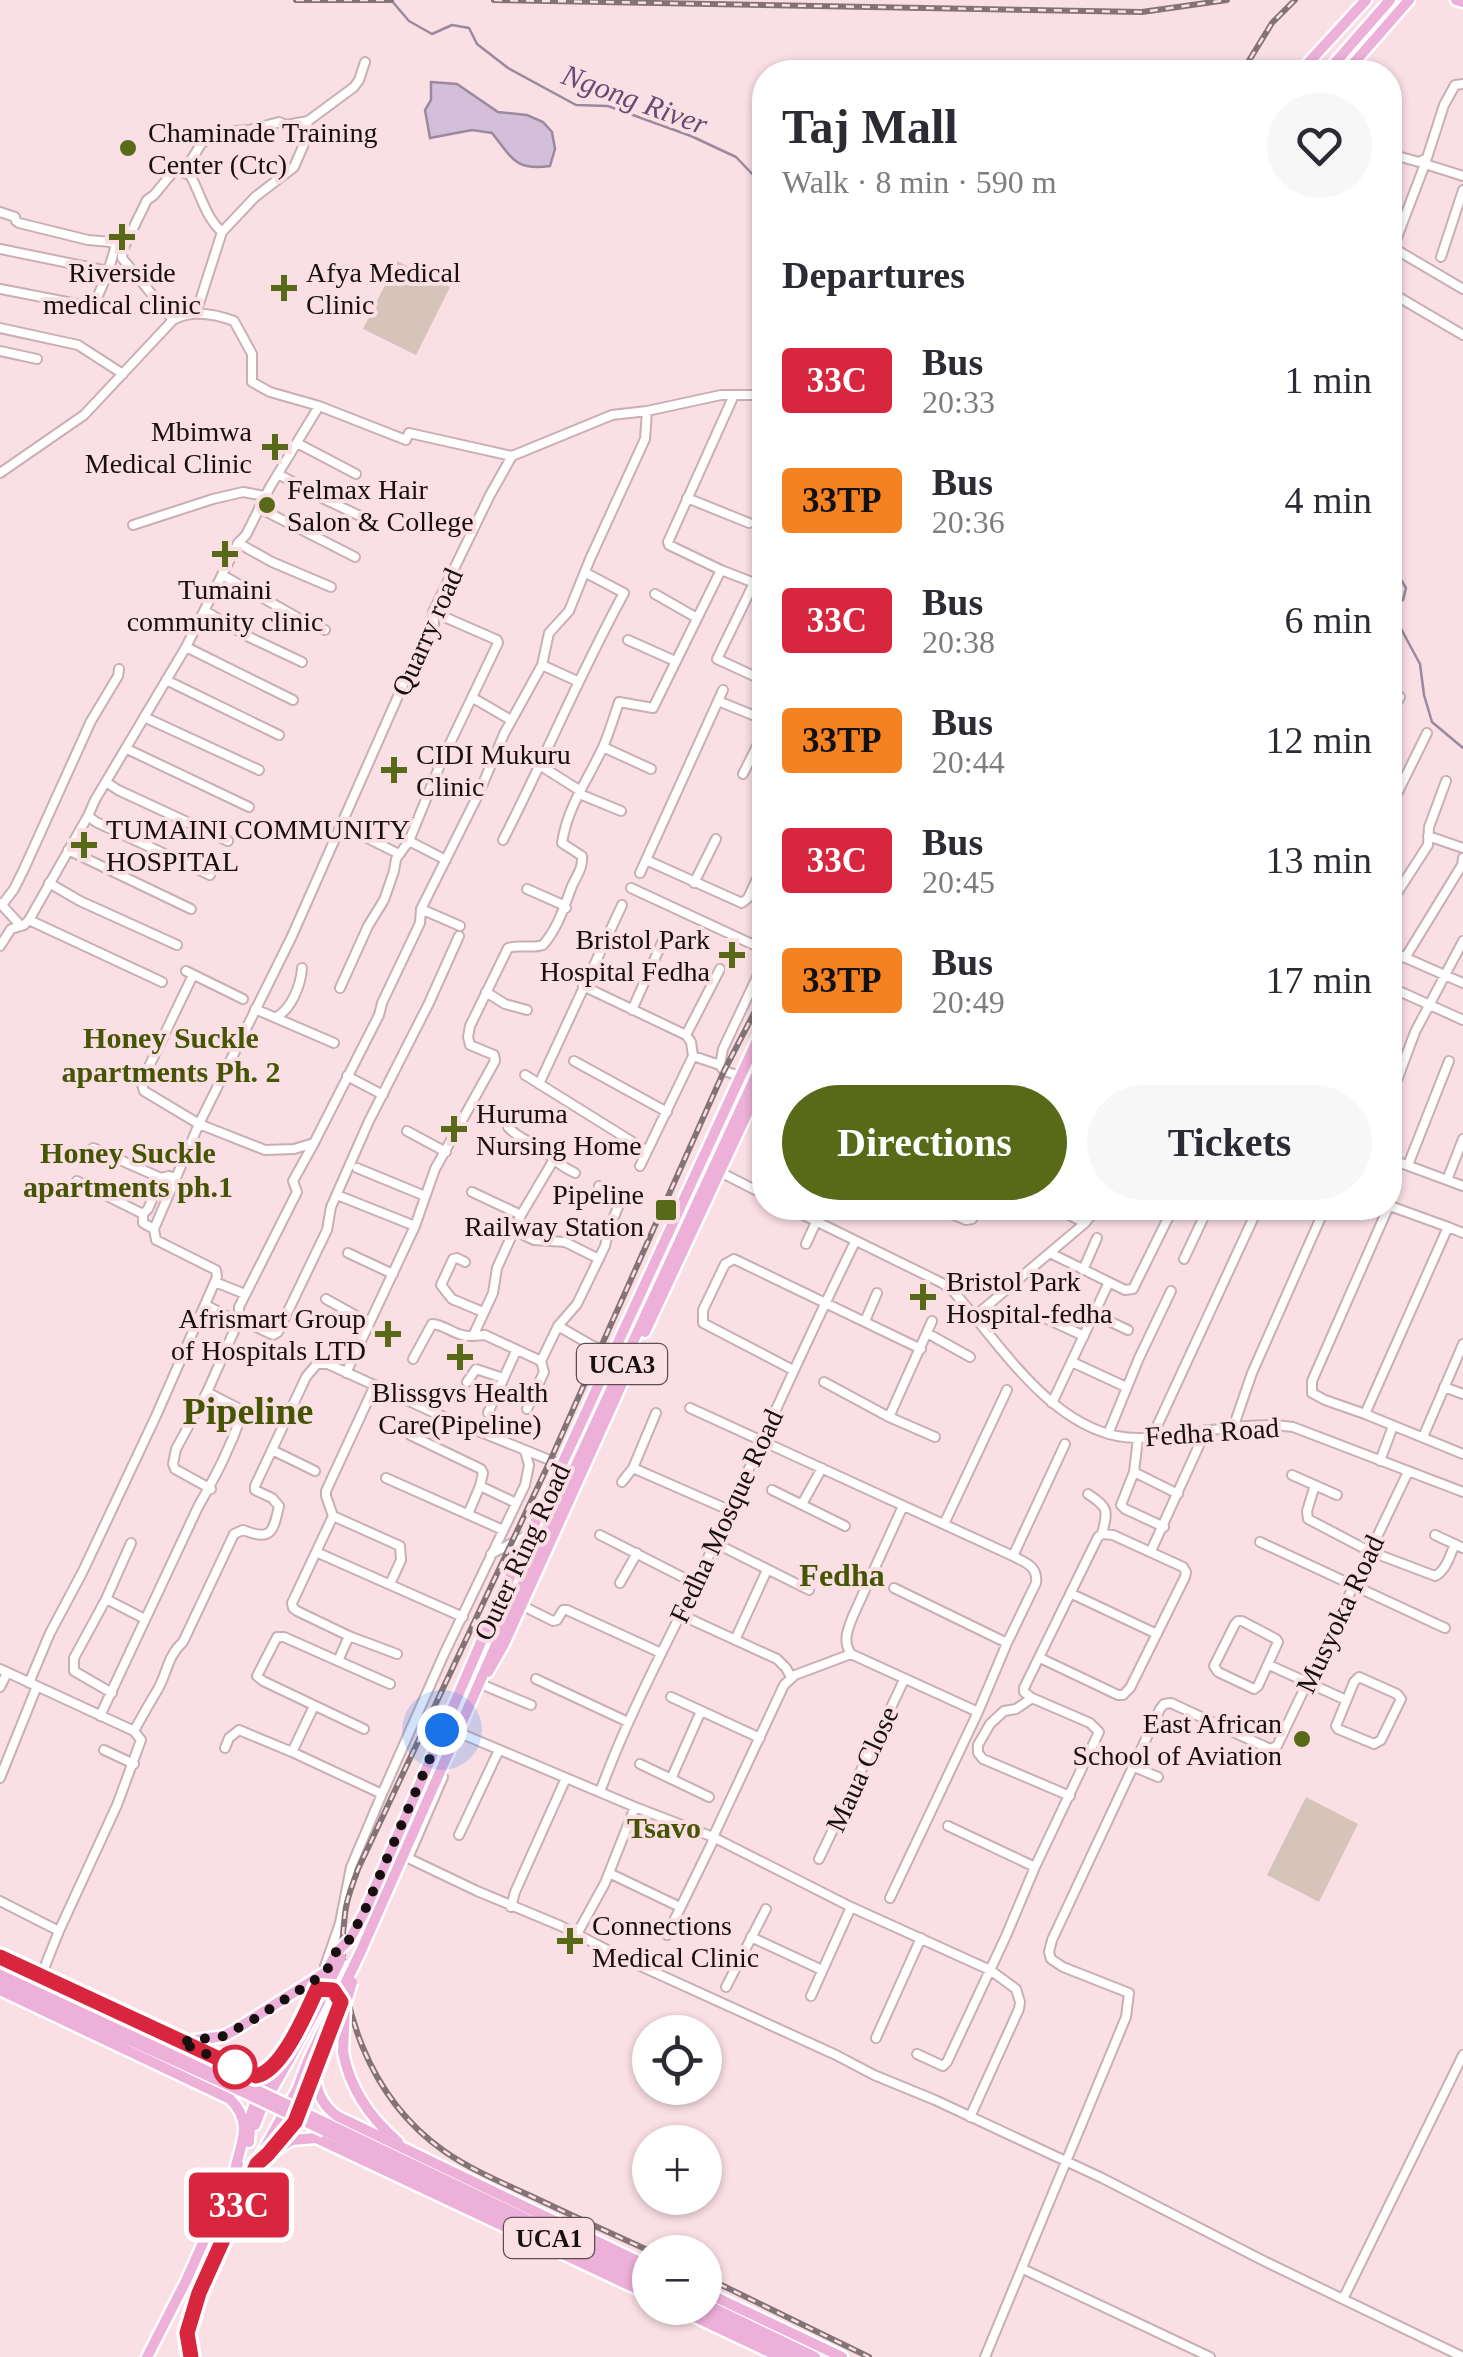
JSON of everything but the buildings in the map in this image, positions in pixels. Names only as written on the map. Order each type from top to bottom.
[{"type":"main road","points":[[1312,60],[1370,0]]},
{"type":"main road","points":[[1320,60],[1370,0]]},
{"type":"main road","points":[[1338,60],[1390,0]]},
{"type":"main road","points":[[1356,60],[1409,0]]},
{"type":"main road","name":"Outer Ring Road","points":[[249,2142],[262,2107],[365,1910],[530,1534],[752,1051]]},
{"type":"main road","name":"Outer Ring Road","points":[[257,2164],[297,2090],[394,1879],[752,1085]]},
{"type":"main road","name":"UCA3","points":[[484,1677],[504,1644],[652,1310],[752,1103]]},
{"type":"main road","points":[[180,2042],[224,2036],[235,2030],[326,1972],[336,1952],[350,1939]]},
{"type":"main road","points":[[360,1953],[346,2006],[343,2052],[352,2084],[363,2104],[411,2152]]},
{"type":"main road","points":[[0,1957],[256,2076],[264,2074],[286,2051]]},
{"type":"main road","name":"UCA1","points":[[0,1972],[101,2024]]},
{"type":"main road","name":"UCA1","points":[[0,1981],[244,2084],[632,2277]]},
{"type":"main road","points":[[249,2142],[254,2104],[317,1989],[333,1990],[341,2002],[295,2122],[257,2164]]},
{"type":"main road","points":[[0,1990],[230,2099],[240,2112],[243,2139],[235,2170],[147,2357]]},
{"type":"main road","name":"UCA1","points":[[315,2074],[321,2099],[332,2112],[631,2258]]},
{"type":"main road","name":"UCA1","points":[[268,2154],[292,2140],[316,2138],[632,2287]]},
{"type":"main road","name":"UCA3","points":[[235,2170],[249,2142]]},
{"type":"main road","name":"UCA3","points":[[191,2357],[187,2333],[199,2293],[257,2164]]},
{"type":"main road","name":"UCA1","points":[[448,2187],[632,2269]]},
{"type":"main road","points":[[554,2232],[631,2258]]},
{"type":"main road","points":[[722,2300],[842,2357]]},
{"type":"main road","points":[[722,2312],[815,2357]]},
{"type":"main road","points":[[722,2321],[798,2357]]},
{"type":"main road","points":[[712,2325],[780,2357]]},
{"type":"street","points":[[190,175],[191,158],[218,132],[308,120],[354,87],[364,62]]},
{"type":"street","points":[[1402,220],[1449,93],[1463,84]]},
{"type":"street","points":[[196,313],[222,232],[255,197],[294,167],[304,144],[308,120]]},
{"type":"street","points":[[1402,157],[1463,176]]},
{"type":"street","points":[[0,288],[92,307],[147,200],[173,172],[190,175],[212,221],[222,232]]},
{"type":"street","points":[[1441,257],[1463,190]]},
{"type":"street","points":[[0,212],[14,216],[19,223],[120,247]]},
{"type":"street","points":[[120,247],[126,264],[173,320]]},
{"type":"street","points":[[0,248],[108,271]]},
{"type":"street","points":[[1402,253],[1463,288]]},
{"type":"street","points":[[1402,299],[1463,336]]},
{"type":"street","points":[[0,473],[84,415],[173,320],[196,313],[234,321],[252,354],[252,382],[270,392],[319,406],[406,440],[409,434],[512,456],[612,415],[702,398],[752,395]]},
{"type":"street","points":[[0,328],[78,344],[123,374]]},
{"type":"street","points":[[0,350],[37,358]]},
{"type":"street","points":[[734,395],[713,454],[668,539],[669,545],[752,582]]},
{"type":"street","points":[[0,946],[11,929],[25,923],[49,883],[186,648],[238,544],[319,406]]},
{"type":"street","points":[[210,1489],[172,1464],[176,1449],[207,1392],[238,1322],[239,1307],[297,1192],[293,1181],[379,1015],[420,923],[421,910],[511,720],[542,665],[549,633],[570,610],[645,439],[647,411]]},
{"type":"street","points":[[297,443],[356,474]]},
{"type":"street","name":"Quarry road","points":[[154,1229],[426,633],[434,624],[434,612],[512,456]]},
{"type":"street","points":[[278,474],[360,516]]},
{"type":"street","points":[[132,525],[243,492],[265,496]]},
{"type":"street","points":[[687,498],[749,523]]},
{"type":"street","points":[[259,508],[355,557]]},
{"type":"street","points":[[238,544],[330,587]]},
{"type":"street","points":[[346,1373],[415,1226],[435,1169],[495,1061],[494,1055],[470,1045],[468,1037],[486,992],[508,948],[543,945],[566,908],[583,862],[582,856],[561,840],[579,790],[603,747],[620,702],[653,708],[721,570]]},
{"type":"street","points":[[503,840],[541,766],[577,681],[624,593],[586,573]]},
{"type":"street","points":[[224,576],[325,630]]},
{"type":"street","points":[[752,587],[718,658],[752,673]]},
{"type":"street","points":[[655,594],[697,618]]},
{"type":"street","points":[[205,611],[302,662]]},
{"type":"street","points":[[340,988],[384,900],[399,854],[409,841],[498,641],[434,612]]},
{"type":"street","points":[[628,640],[675,661]]},
{"type":"street","points":[[186,648],[293,700]]},
{"type":"street","points":[[542,665],[577,681]]},
{"type":"street","points":[[118,668],[118,676],[91,720],[14,889],[1,904],[25,923],[162,982]]},
{"type":"street","points":[[166,680],[279,735]]},
{"type":"street","points":[[640,873],[723,690]]},
{"type":"street","points":[[473,698],[511,720]]},
{"type":"street","points":[[718,700],[752,714]]},
{"type":"street","points":[[144,717],[259,770]]},
{"type":"street","points":[[1402,784],[1427,733]]},
{"type":"street","points":[[603,747],[651,769]]},
{"type":"street","points":[[127,750],[249,808]]},
{"type":"street","points":[[743,774],[752,756]]},
{"type":"street","points":[[541,766],[582,795],[621,811]]},
{"type":"street","points":[[1402,885],[1428,845],[1429,827],[1446,781]]},
{"type":"street","points":[[106,782],[228,841]]},
{"type":"street","points":[[88,816],[210,875]]},
{"type":"street","points":[[341,824],[399,854]]},
{"type":"street","points":[[1428,836],[1463,848]]},
{"type":"street","points":[[694,883],[716,839]]},
{"type":"street","points":[[409,841],[446,860]]},
{"type":"street","points":[[68,850],[191,908]]},
{"type":"street","points":[[1405,958],[1463,858]]},
{"type":"street","points":[[646,860],[742,903],[752,890]]},
{"type":"street","points":[[49,883],[177,945]]},
{"type":"street","points":[[631,888],[752,944]]},
{"type":"street","points":[[527,889],[566,908]]},
{"type":"street","points":[[539,1084],[622,905]]},
{"type":"street","points":[[206,1305],[238,1322],[242,1320],[277,1334],[327,1230],[331,1207],[368,1121],[429,1003],[459,931],[421,910]]},
{"type":"street","points":[[632,1010],[664,938]]},
{"type":"street","points":[[1402,1067],[1415,1032],[1463,941]]},
{"type":"street","points":[[1402,957],[1463,983]]},
{"type":"street","points":[[276,1017],[286,1010],[302,968]]},
{"type":"street","points":[[686,1034],[720,969]]},
{"type":"street","points":[[243,998],[190,973],[142,1084],[144,1091],[199,1124],[265,1150],[314,1143]]},
{"type":"street","points":[[583,986],[686,1034],[694,1056],[640,1166]]},
{"type":"street","points":[[720,1066],[723,1049],[752,988]]},
{"type":"street","points":[[486,992],[505,1004],[527,1010]]},
{"type":"street","points":[[1402,993],[1463,1020]]},
{"type":"street","points":[[256,1009],[334,1043]]},
{"type":"street","points":[[694,1056],[740,1076]]},
{"type":"street","points":[[1408,1164],[1449,1060]]},
{"type":"street","points":[[574,1061],[666,1112]]},
{"type":"street","points":[[347,1076],[383,1095]]},
{"type":"street","points":[[525,1076],[646,1151]]},
{"type":"street","points":[[508,1127],[546,1152],[552,1161],[575,1172]]},
{"type":"street","points":[[407,1131],[446,1152]]},
{"type":"street","points":[[1447,1180],[1463,1139]]},
{"type":"street","points":[[94,1148],[161,1178],[175,1178]]},
{"type":"street","points":[[474,1336],[493,1294],[497,1268],[552,1161]]},
{"type":"street","points":[[1402,1162],[1463,1186]]},
{"type":"street","points":[[358,1168],[426,1196]]},
{"type":"street","points":[[720,1172],[752,1189]]},
{"type":"street","points":[[0,1778],[50,1633],[218,1277],[216,1270],[156,1240],[154,1229],[142,1223],[161,1178]]},
{"type":"street","points":[[76,1182],[143,1214]]},
{"type":"street","points":[[599,1186],[622,1198]]},
{"type":"street","points":[[541,1361],[558,1326],[577,1304],[628,1187]]},
{"type":"street","points":[[472,1192],[521,1215]]},
{"type":"street","points":[[337,1196],[415,1226]]},
{"type":"street","points":[[1402,1211],[1463,1233]]},
{"type":"street","name":"Fedha Road","points":[[812,1220],[942,1282],[1033,1385],[1081,1423],[1108,1434],[1138,1438],[1265,1424],[1293,1426],[1463,1492]]},
{"type":"street","points":[[1079,1220],[1085,1223]]},
{"type":"street","points":[[975,1316],[1087,1220]]},
{"type":"street","points":[[1050,1253],[1125,1290],[1136,1286],[1167,1220]]},
{"type":"street","points":[[1184,1259],[1202,1220]]},
{"type":"street","points":[[1152,1437],[1252,1220]]},
{"type":"street","points":[[1233,1428],[1252,1373],[1320,1220]]},
{"type":"street","points":[[1383,1220],[1311,1388],[1318,1397],[1463,1454]]},
{"type":"street","points":[[806,1244],[816,1222]]},
{"type":"street","points":[[1365,1414],[1448,1227]]},
{"type":"street","points":[[514,1231],[534,1240],[565,1242],[599,1259]]},
{"type":"street","points":[[1083,1270],[1098,1238]]},
{"type":"street","name":"Fedha Mosque Road","points":[[600,1792],[628,1722],[856,1242]]},
{"type":"street","points":[[348,1253],[393,1274]]},
{"type":"street","points":[[465,1262],[452,1259],[441,1285],[452,1299],[483,1312]]},
{"type":"street","points":[[793,1370],[705,1325],[702,1310],[725,1264],[734,1259],[921,1349]]},
{"type":"street","points":[[216,1282],[245,1294]]},
{"type":"street","points":[[1052,1403],[1109,1282]]},
{"type":"street","points":[[1108,1434],[1171,1291]]},
{"type":"street","points":[[865,1321],[878,1293]]},
{"type":"street","points":[[326,1298],[369,1323]]},
{"type":"street","points":[[1096,1314],[1128,1330]]},
{"type":"street","points":[[1045,1318],[1084,1336]]},
{"type":"street","points":[[889,1417],[932,1321]]},
{"type":"street","points":[[413,1359],[432,1324],[457,1335],[482,1334],[541,1361],[544,1372],[527,1409]]},
{"type":"street","points":[[558,1326],[612,1353]]},
{"type":"street","points":[[927,1333],[970,1357]]},
{"type":"street","points":[[1422,1438],[1463,1344]]},
{"type":"street","points":[[488,1413],[516,1351]]},
{"type":"street","points":[[1072,1362],[1126,1388]]},
{"type":"street","points":[[134,1732],[156,1694],[172,1652],[183,1642],[234,1534],[244,1530],[265,1536],[271,1530],[279,1506],[255,1486],[317,1364],[328,1364],[562,1465]]},
{"type":"street","points":[[467,1382],[476,1369],[503,1378]]},
{"type":"street","points":[[824,1382],[935,1437]]},
{"type":"street","points":[[375,1386],[326,1491],[333,1516],[292,1603],[293,1608],[350,1636],[396,1654]]},
{"type":"street","points":[[1444,1387],[1463,1394]]},
{"type":"street","points":[[944,1524],[1007,1390]]},
{"type":"street","points":[[100,1716],[231,1445],[242,1411],[207,1392]]},
{"type":"street","points":[[690,1408],[1013,1556],[1035,1570],[1036,1583],[890,1898]]},
{"type":"street","points":[[622,1482],[633,1468],[656,1414]]},
{"type":"street","points":[[1380,1461],[1393,1426]]},
{"type":"street","points":[[1152,1551],[1206,1430]]},
{"type":"street","points":[[410,1436],[482,1469],[484,1474],[468,1514]]},
{"type":"street","points":[[1107,1514],[1121,1505],[1134,1472],[1138,1438]]},
{"type":"street","points":[[1013,1556],[1065,1444]]},
{"type":"street","points":[[272,1450],[315,1472]]},
{"type":"street","points":[[317,1989],[340,1923],[351,1867],[439,1664],[524,1485],[528,1466],[524,1451]]},
{"type":"street","points":[[633,1468],[729,1510]]},
{"type":"street","points":[[802,1504],[822,1468]]},
{"type":"street","points":[[1134,1472],[1178,1494]]},
{"type":"street","name":"Musyoka Road","points":[[1067,2163],[1126,2017],[1129,1993],[1063,1967],[1051,1959],[1049,1952],[1132,1766],[1164,1704],[1171,1703],[1270,1749],[1277,1746],[1408,1472]]},
{"type":"street","points":[[1292,1475],[1337,1494]]},
{"type":"street","points":[[386,1478],[503,1530]]},
{"type":"street","points":[[1315,1485],[1308,1519],[1369,1551],[1435,1576],[1459,1546],[1435,1535]]},
{"type":"street","points":[[480,1486],[516,1502]]},
{"type":"street","points":[[772,1490],[845,1526]]},
{"type":"street","points":[[917,2054],[945,2065],[1099,1732],[1090,1723],[1024,1692],[1102,1534],[1107,1514],[1103,1504],[1088,1494]]},
{"type":"street","points":[[1121,1505],[1164,1526]]},
{"type":"street","points":[[903,1506],[847,1631],[847,1648],[851,1654],[904,1680],[978,1712]]},
{"type":"street","points":[[333,1516],[400,1546],[401,1560],[390,1584]]},
{"type":"street","points":[[491,1554],[530,1534]]},
{"type":"street","points":[[1040,1658],[1123,1695],[1158,1634],[1186,1572],[1180,1564],[1152,1551],[1102,1534]]},
{"type":"street","points":[[600,1535],[696,1584]]},
{"type":"street","points":[[1260,1542],[1445,1628]]},
{"type":"street","points":[[112,1693],[74,1672],[74,1658],[131,1543]]},
{"type":"street","points":[[715,1543],[809,1590]]},
{"type":"street","points":[[316,1552],[462,1617]]},
{"type":"street","points":[[620,1583],[637,1553]]},
{"type":"street","points":[[734,1640],[767,1570]]},
{"type":"street","points":[[894,1588],[1007,1643]]},
{"type":"street","points":[[1072,1594],[1158,1634]]},
{"type":"street","points":[[106,1600],[145,1619]]},
{"type":"street","points":[[520,1605],[553,1622],[567,1610],[661,1653]]},
{"type":"street","points":[[692,1620],[777,1660],[791,1677]]},
{"type":"street","points":[[1242,1621],[1276,1639],[1278,1644],[1269,1665],[1254,1689],[1218,1672],[1214,1666],[1234,1624],[1242,1621]]},
{"type":"street","points":[[338,1660],[350,1636]]},
{"type":"street","points":[[364,1730],[258,1678],[274,1642],[277,1637],[284,1637],[390,1684]]},
{"type":"street","points":[[667,1935],[784,1685],[791,1677],[851,1654]]},
{"type":"street","points":[[1269,1665],[1346,1700]]},
{"type":"street","points":[[0,1687],[4,1671],[134,1732],[141,1740],[134,1764],[40,1976]]},
{"type":"street","points":[[484,1677],[531,1705]]},
{"type":"street","points":[[1360,1677],[1397,1694],[1401,1700],[1381,1740],[1374,1744],[1336,1726],[1346,1700],[1360,1677]]},
{"type":"street","points":[[536,1679],[628,1722]]},
{"type":"street","name":"Maua Close","points":[[820,1859],[904,1680]]},
{"type":"street","points":[[671,1696],[760,1738]]},
{"type":"street","points":[[1032,1698],[1016,1709],[1004,1711],[990,1724],[978,1745],[978,1753],[983,1759],[1070,1796]]},
{"type":"street","points":[[292,1752],[314,1706]]},
{"type":"street","points":[[672,1779],[702,1710]]},
{"type":"street","points":[[225,1748],[229,1738],[240,1730],[382,1794]]},
{"type":"street","points":[[970,2117],[1020,2009],[1016,1989],[990,1970],[851,1907],[713,1837],[458,1734],[408,1858],[970,2117],[1463,2357]]},
{"type":"street","points":[[104,1750],[134,1764]]},
{"type":"street","points":[[459,1835],[499,1750]]},
{"type":"street","points":[[640,1764],[709,1797]]},
{"type":"street","points":[[1132,1766],[1158,1777]]},
{"type":"street","points":[[511,1907],[566,1778]]},
{"type":"street","points":[[576,1934],[609,1874],[636,1807]]},
{"type":"street","points":[[948,1826],[1035,1867]]},
{"type":"street","points":[[609,1874],[680,1907]]},
{"type":"street","points":[[0,1901],[58,1931]]},
{"type":"street","points":[[811,1996],[851,1907]]},
{"type":"street","points":[[726,1987],[766,1909]]},
{"type":"street","points":[[751,1937],[822,1970]]},
{"type":"street","points":[[876,2038],[920,1938]]},
{"type":"street","points":[[1344,2300],[1463,2055]]},
{"type":"street","points":[[986,2357],[1067,2163]]},
{"type":"street","points":[[1023,2269],[1210,2357]]},
{"type":"shaded area","points":[[431,82],[457,84],[498,112],[527,115],[543,122],[552,132],[555,149],[550,166],[515,161],[492,133],[472,130],[430,138],[425,110],[431,100]]},
{"type":"shaded area","points":[[397,261],[450,287],[416,355],[363,329]]},
{"type":"shaded area","points":[[1306,1797],[1358,1824],[1319,1902],[1267,1875]]},
{"type":"waterway","name":"Ngong River","points":[[391,0],[409,21],[432,34],[452,25],[469,28],[477,44],[508,68],[576,105],[608,106],[691,136],[736,157],[752,174]]},
{"type":"waterway","name":"Ngong River","points":[[1402,581],[1406,588],[1402,601]]},
{"type":"waterway","name":"Ngong River","points":[[1402,631],[1420,664],[1432,722],[1463,748]]},
{"type":"railway","points":[[296,0],[391,0]]},
{"type":"railway","points":[[494,0],[1142,12],[1227,0]]},
{"type":"railway","points":[[1249,60],[1272,23],[1295,0]]},
{"type":"railway","points":[[632,2243],[476,2170],[444,2151],[396,2104],[362,2046],[352,2014],[345,1981],[345,1914],[358,1869],[550,1461],[724,1071],[752,1017]]},
{"type":"railway","points":[[722,2285],[869,2357]]},
{"type":"bus line","name":"33C","points":[[0,1957],[256,2076],[264,2074],[286,2051],[317,1989],[333,1990],[340,1998],[295,2122],[257,2164],[199,2293],[186,2340],[191,2357]]},
{"type":"place","name":"Chaminade Training Center (Ctc)","points":[[128,148]]},
{"type":"place","name":"Riverside medical clinic","points":[[122,237]]},
{"type":"place","name":"Afya Medical Clinic","points":[[284,288]]},
{"type":"place","name":"Mbimwa Medical Clinic","points":[[275,447]]},
{"type":"place","name":"Felmax Hair Salon & College","points":[[267,505]]},
{"type":"place","name":"Tumaini community clinic","points":[[225,554]]},
{"type":"place","name":"CIDI Mukuru Clinic","points":[[394,770]]},
{"type":"place","name":"TUMAINI COMMUNITY HOSPITAL","points":[[84,845]]},
{"type":"place","name":"Bristol Park Hospital Fedha","points":[[732,955]]},
{"type":"place","name":"Huruma Nursing Home","points":[[454,1129]]},
{"type":"place","name":"Pipeline Railway Station","points":[[666,1210]]},
{"type":"place","name":"Bristol Park Hospital-fedha","points":[[923,1297]]},
{"type":"place","name":"Afrismart Group of Hospitals LTD","points":[[388,1334]]},
{"type":"place","name":"Blissgvs Health Care(Pipeline)","points":[[460,1357]]},
{"type":"place","name":"East African School of Aviation","points":[[1302,1739]]},
{"type":"place","name":"Connections Medical Clinic","points":[[570,1941]]},
{"type":"district","name":"Honey Suckle apartments Ph. 2","points":[[171,1054]]},
{"type":"district","name":"Honey Suckle apartments ph.1","points":[[128,1169]]},
{"type":"district","name":"Pipeline","points":[[248,1411]]},
{"type":"district","name":"Fedha","points":[[842,1575]]},
{"type":"district","name":"Tsavo","points":[[664,1827]]},
{"type":"route","points":[[235,2067],[180,2042],[224,2036],[326,1972],[365,1910],[442,1730]]}]
